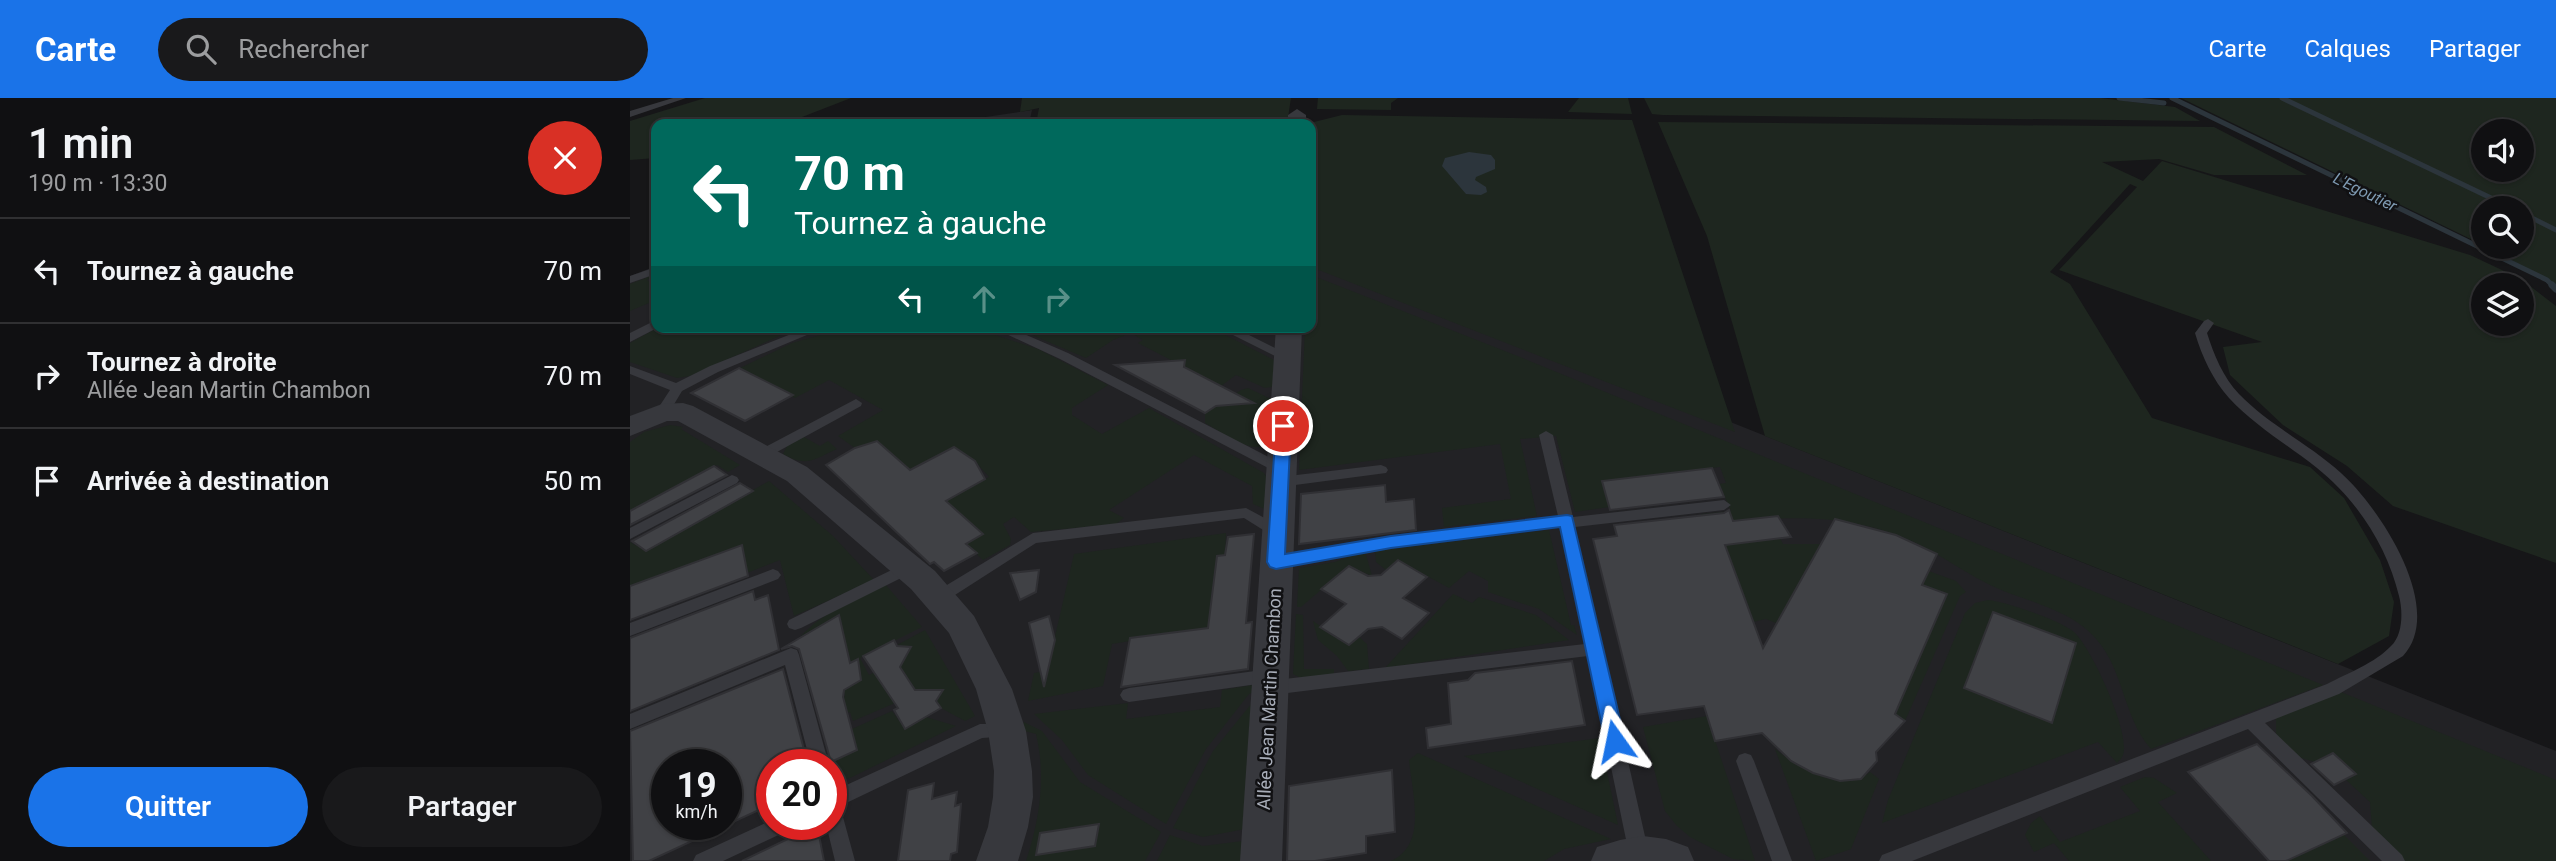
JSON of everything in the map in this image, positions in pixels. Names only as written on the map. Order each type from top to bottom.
[{"type":"street","name":"Allée Jean Martin Chambon","points":[[1261,861],[1288,342]]},
{"type":"street","points":[[630,427],[670,401],[682,412],[797,474],[908,568],[962,625],[994,689],[1007,731],[1013,771],[1009,827],[997,861]]},
{"type":"lane","points":[[630,114],[682,98]]},
{"type":"lane","points":[[630,280],[651,272]]},
{"type":"lane","points":[[1889,861],[2333,689],[2400,649],[2411,617],[2402,577],[2378,528],[2348,488],[2260,421],[2235,397],[2217,374],[2207,351],[2201,333],[2208,323]]},
{"type":"lane","points":[[630,338],[651,327]]},
{"type":"lane","points":[[630,370],[670,401],[714,369],[805,333]]},
{"type":"lane","points":[[1011,333],[1064,356],[1281,475],[1381,471]]},
{"type":"lane","points":[[1249,333],[1288,342]]},
{"type":"lane","points":[[761,455],[856,403]]},
{"type":"lane","points":[[1546,435],[1641,859]]},
{"type":"lane","points":[[630,534],[732,480]]},
{"type":"lane","points":[[938,598],[1034,538],[1246,513],[1277,547],[1391,542],[1724,505]]},
{"type":"lane","points":[[795,624],[908,568]]},
{"type":"lane","points":[[630,630],[773,575]]},
{"type":"lane","points":[[1129,695],[1595,649]]},
{"type":"lane","points":[[630,722],[791,655],[816,749]]},
{"type":"lane","points":[[2251,721],[2395,861]]},
{"type":"lane","points":[[847,796],[980,732],[1007,731]]},
{"type":"lane","points":[[1745,761],[1782,861]]},
{"type":"lane","points":[[703,861],[756,836]]},
{"type":"lane","points":[[840,840],[845,861]]},
{"type":"shaded area","points":[[705,98],[851,98],[797,119],[651,119],[651,158],[630,160],[630,121]]},
{"type":"shaded area","points":[[1022,98],[1291,98],[1288,119],[1037,119],[1039,108],[1020,112]]},
{"type":"shaded area","points":[[1318,98],[1398,98],[1391,103],[1391,110],[1317,109]]},
{"type":"shaded area","points":[[1579,98],[1628,98],[1632,114],[1568,112]]},
{"type":"shaded area","points":[[1644,98],[2100,98],[2175,107],[2200,121],[1663,115],[1652,114]]},
{"type":"shaded area","points":[[2181,98],[2279,98],[2483,196],[2471,196],[2471,239]]},
{"type":"shaded area","points":[[2284,98],[2556,98],[2556,228],[2534,217],[2534,196],[2490,196]]},
{"type":"shaded area","points":[[1032,110],[1030,119],[972,119]]},
{"type":"shaded area","points":[[1342,115],[1632,120],[1735,432],[1316,269],[1316,122]]},
{"type":"shaded area","points":[[1658,122],[2214,127],[2307,175],[2214,175],[2159,159],[2102,162],[2143,181],[2162,161],[2470,255],[2471,259],[2478,259],[2508,273],[2471,273],[2471,336],[2534,336],[2534,289],[2556,306],[2556,563],[2393,506],[2347,466],[2283,425],[2230,375],[2223,347],[2262,342],[2059,270],[2137,187],[2130,184],[2050,272],[2070,284],[2152,418],[2310,467],[2344,498],[2380,560],[2394,602],[2389,636],[2338,664],[1765,436],[1707,236]]},
{"type":"shaded area","points":[[1469,152],[1491,155],[1495,160],[1495,169],[1476,177],[1475,180],[1486,187],[1487,192],[1481,195],[1466,194],[1442,166],[1445,158]]},
{"type":"shaded area","points":[[2534,221],[2556,232],[2556,284],[2509,259],[2534,259]]},
{"type":"shaded area","points":[[1316,257],[2556,751],[2556,861],[630,861],[630,276],[651,268],[651,333],[1316,333]]},
{"type":"shaded area","points":[[651,276],[647,280],[651,284],[651,302],[630,311],[630,284]]},
{"type":"shaded area","points":[[1316,277],[1520,357],[2323,685],[2151,749],[2135,723],[2106,652],[2087,630],[2076,622],[1989,584],[1920,545],[1868,526],[1841,521],[1787,518],[1705,525],[1701,514],[1731,511],[1719,484],[1726,483],[1720,467],[1602,481],[1609,507],[1575,512],[1556,436],[1520,439],[1537,516],[1444,527],[1442,508],[1511,499],[1500,444],[1299,470],[1305,333],[1316,333]]},
{"type":"shaded area","points":[[651,331],[785,333],[690,376],[677,378],[630,362],[630,343]]},
{"type":"shaded area","points":[[828,333],[989,333],[1038,349],[1108,385],[1072,408],[1072,415],[1102,434],[1149,408],[1264,473],[1271,483],[1267,510],[1253,504],[1252,486],[1194,455],[1109,510],[1124,518],[1116,524],[1031,532],[1014,517],[1003,524],[1011,539],[1010,545],[983,560],[966,544],[982,534],[939,496],[957,486],[963,491],[989,477],[973,459],[954,447],[928,461],[916,475],[877,441],[855,448],[838,436],[883,410],[829,380],[795,398],[740,368],[792,343]]},
{"type":"shaded area","points":[[1027,333],[1131,333],[1113,340],[1086,358]]},
{"type":"shaded area","points":[[1131,333],[1222,333],[1278,362],[1277,386],[1265,388],[1236,375],[1221,386],[1138,343],[1143,340]]},
{"type":"shaded area","points":[[1248,388],[1277,402],[1273,444],[1264,447],[1246,445],[1205,423],[1205,413]]},
{"type":"shaded area","points":[[670,425],[683,427],[681,429],[740,465],[728,472],[717,465],[630,511],[630,442],[644,432]]},
{"type":"shaded area","points":[[804,437],[820,446],[828,441],[837,449],[805,461],[798,461],[783,454],[787,446]]},
{"type":"shaded area","points":[[769,481],[833,536],[874,580],[794,616],[780,560],[747,573],[742,545],[630,586],[630,542],[646,551]]},
{"type":"shaded area","points":[[1549,530],[1571,625],[1574,625],[1577,635],[1539,609],[1488,592],[1488,581],[1469,571],[1449,588],[1398,560],[1386,570],[1376,562],[1375,551]]},
{"type":"shaded area","points":[[1226,533],[1225,555],[1217,556],[1208,628],[1134,637],[1130,641],[1112,644],[1103,686],[1028,701],[1034,673],[1047,671],[1074,554]]},
{"type":"shaded area","points":[[1780,538],[1783,544],[1822,544],[1776,623],[1766,619],[1753,622],[1725,545]]},
{"type":"shaded area","points":[[1365,551],[1372,576],[1349,566],[1301,607],[1297,607],[1299,568],[1335,562]]},
{"type":"shaded area","points":[[1893,558],[1956,581],[1966,592],[1960,596],[1905,721],[1822,665],[1869,608],[1932,630],[1947,594],[1887,572]]},
{"type":"shaded area","points":[[885,584],[922,627],[860,658],[869,675],[875,672],[895,703],[853,721],[850,712],[820,725],[816,709],[845,696],[839,669],[851,663],[839,615],[800,637],[829,613]]},
{"type":"shaded area","points":[[1453,594],[1472,603],[1479,597],[1536,615],[1569,640],[1385,668]]},
{"type":"shaded area","points":[[1988,600],[2032,612],[2074,632],[2090,654],[2108,691],[2121,729],[2123,756],[2117,763],[2098,742],[1882,823],[1888,800],[1965,613],[1975,603]]},
{"type":"shaded area","points":[[1296,614],[1303,615],[1304,669],[1334,669],[1334,674],[1303,679],[1293,674]]},
{"type":"shaded area","points":[[1313,621],[1349,645],[1359,637],[1367,644],[1369,669],[1348,671],[1337,656],[1318,640]]},
{"type":"shaded area","points":[[925,630],[975,716],[965,721],[941,708],[936,701],[939,696],[934,690],[920,696],[896,661],[908,652],[903,646],[897,645]]},
{"type":"shaded area","points":[[1258,684],[1257,691],[1249,694],[1206,749],[1166,824],[1088,775],[1062,740],[1034,714],[1128,703],[1126,719],[1220,707],[1222,690]]},
{"type":"shaded area","points":[[2341,692],[2556,780],[2556,861],[2405,861],[2372,829],[2370,802],[2332,767],[2298,757],[2276,737],[2276,718]]},
{"type":"shaded area","points":[[1252,703],[1250,828],[1203,837],[1173,828],[1213,751]]},
{"type":"shaded area","points":[[892,711],[905,729],[926,717],[956,726],[847,778],[847,754],[857,750],[852,729]]},
{"type":"shaded area","points":[[1707,716],[1755,861],[1733,859],[1690,837],[1665,811],[1643,727]]},
{"type":"shaded area","points":[[1024,722],[1042,731],[1080,782],[1161,832],[1145,861],[1026,861],[1038,813],[1041,766],[1036,734],[1021,730]]},
{"type":"shaded area","points":[[1600,738],[1618,825],[1464,756]]},
{"type":"shaded area","points":[[1775,749],[1808,770],[1834,780],[1846,781],[1870,772],[1879,779],[1851,849],[1816,861]]},
{"type":"shaded area","points":[[1418,753],[1611,839],[1564,849],[1544,861],[1391,861],[1403,853],[1414,831],[1409,760]]},
{"type":"shaded area","points":[[2145,777],[2154,778],[2177,793],[2158,802],[2211,861],[2069,861],[2054,843],[2034,852],[2025,835],[2031,823],[2040,816],[2060,842],[2140,811],[2120,787]]},
{"type":"shaded area","points":[[1170,835],[1203,846],[1251,840],[1250,861],[1157,861]]},
{"type":"shaded area","points":[[2344,835],[2370,861],[2286,861]]},
{"type":"building","points":[[1185,360],[1184,367],[1254,403],[1216,406],[1205,413],[1115,365]]},
{"type":"building","points":[[739,368],[793,395],[745,421],[691,393]]},
{"type":"building","points":[[877,441],[910,470],[954,447],[975,461],[985,479],[946,501],[983,534],[966,544],[977,553],[944,571],[934,562],[930,564],[826,465],[855,448]]},
{"type":"building","points":[[714,466],[727,475],[630,525],[630,511]]},
{"type":"building","points":[[1712,468],[1724,497],[1610,510],[1602,481]]},
{"type":"building","points":[[740,483],[753,491],[646,551],[632,541]]},
{"type":"building","points":[[1385,485],[1386,502],[1414,499],[1416,530],[1299,544],[1301,494]]},
{"type":"building","points":[[1729,510],[1733,521],[1778,516],[1791,537],[1725,545],[1763,648],[1835,519],[1896,535],[1937,554],[1922,585],[1947,594],[1895,714],[1905,721],[1876,752],[1877,761],[1861,779],[1840,781],[1813,773],[1791,761],[1762,733],[1715,741],[1704,706],[1637,715],[1593,539],[1617,536],[1614,525],[1724,513]]},
{"type":"building","points":[[1254,534],[1246,623],[1252,622],[1248,669],[1121,687],[1130,638],[1208,628],[1217,556],[1225,555],[1228,537]]},
{"type":"building","points":[[742,545],[748,576],[630,620],[630,586]]},
{"type":"building","points":[[1398,560],[1427,577],[1403,598],[1429,613],[1402,639],[1382,627],[1368,629],[1349,645],[1320,627],[1346,604],[1321,589],[1349,566],[1368,576],[1381,575]]},
{"type":"building","points":[[1039,570],[1036,592],[1020,600],[1010,573]]},
{"type":"building","points":[[753,591],[755,600],[768,595],[779,650],[630,711],[630,638]]},
{"type":"building","points":[[1993,612],[2076,643],[2052,723],[1964,688]]},
{"type":"building","points":[[839,615],[850,663],[858,659],[861,680],[844,690],[843,697],[857,750],[847,755],[847,749],[827,749],[799,649],[792,646],[781,649]]},
{"type":"building","points":[[1049,616],[1055,640],[1044,687],[1029,623]]},
{"type":"building","points":[[894,640],[897,646],[911,647],[900,667],[915,690],[943,690],[936,701],[941,708],[905,729],[894,710],[898,708],[863,656]]},
{"type":"building","points":[[1572,661],[1585,725],[1428,748],[1426,728],[1451,724],[1448,683],[1468,680],[1475,673]]},
{"type":"building","points":[[783,669],[804,749],[756,749],[756,811],[742,818],[742,749],[651,749],[651,840],[694,840],[649,861],[633,861],[630,731]]},
{"type":"building","points":[[2257,744],[2347,833],[2286,861],[2269,861],[2188,772]]},
{"type":"building","points":[[2333,753],[2356,774],[2334,785],[2311,764]]},
{"type":"building","points":[[1392,770],[1395,832],[1366,836],[1366,853],[1315,861],[1287,861],[1289,786]]},
{"type":"building","points":[[934,783],[932,799],[957,792],[955,806],[961,804],[957,852],[951,854],[950,861],[898,861],[908,790]]},
{"type":"building","points":[[1099,824],[1095,846],[1036,855],[1040,833]]},
{"type":"building","points":[[786,840],[820,840],[824,861],[742,861]]},
{"type":"waterway","points":[[2119,98],[2164,103]]},
{"type":"waterway","name":"L'Egoutier","points":[[2172,98],[2547,280],[2556,289]]},
{"type":"waterway","points":[[2282,98],[2487,196]]},
{"type":"waterway","points":[[2534,219],[2556,230]]},
{"type":"route","points":[[1283,426],[1276,562],[1391,542],[1567,520],[1615,741]]}]
